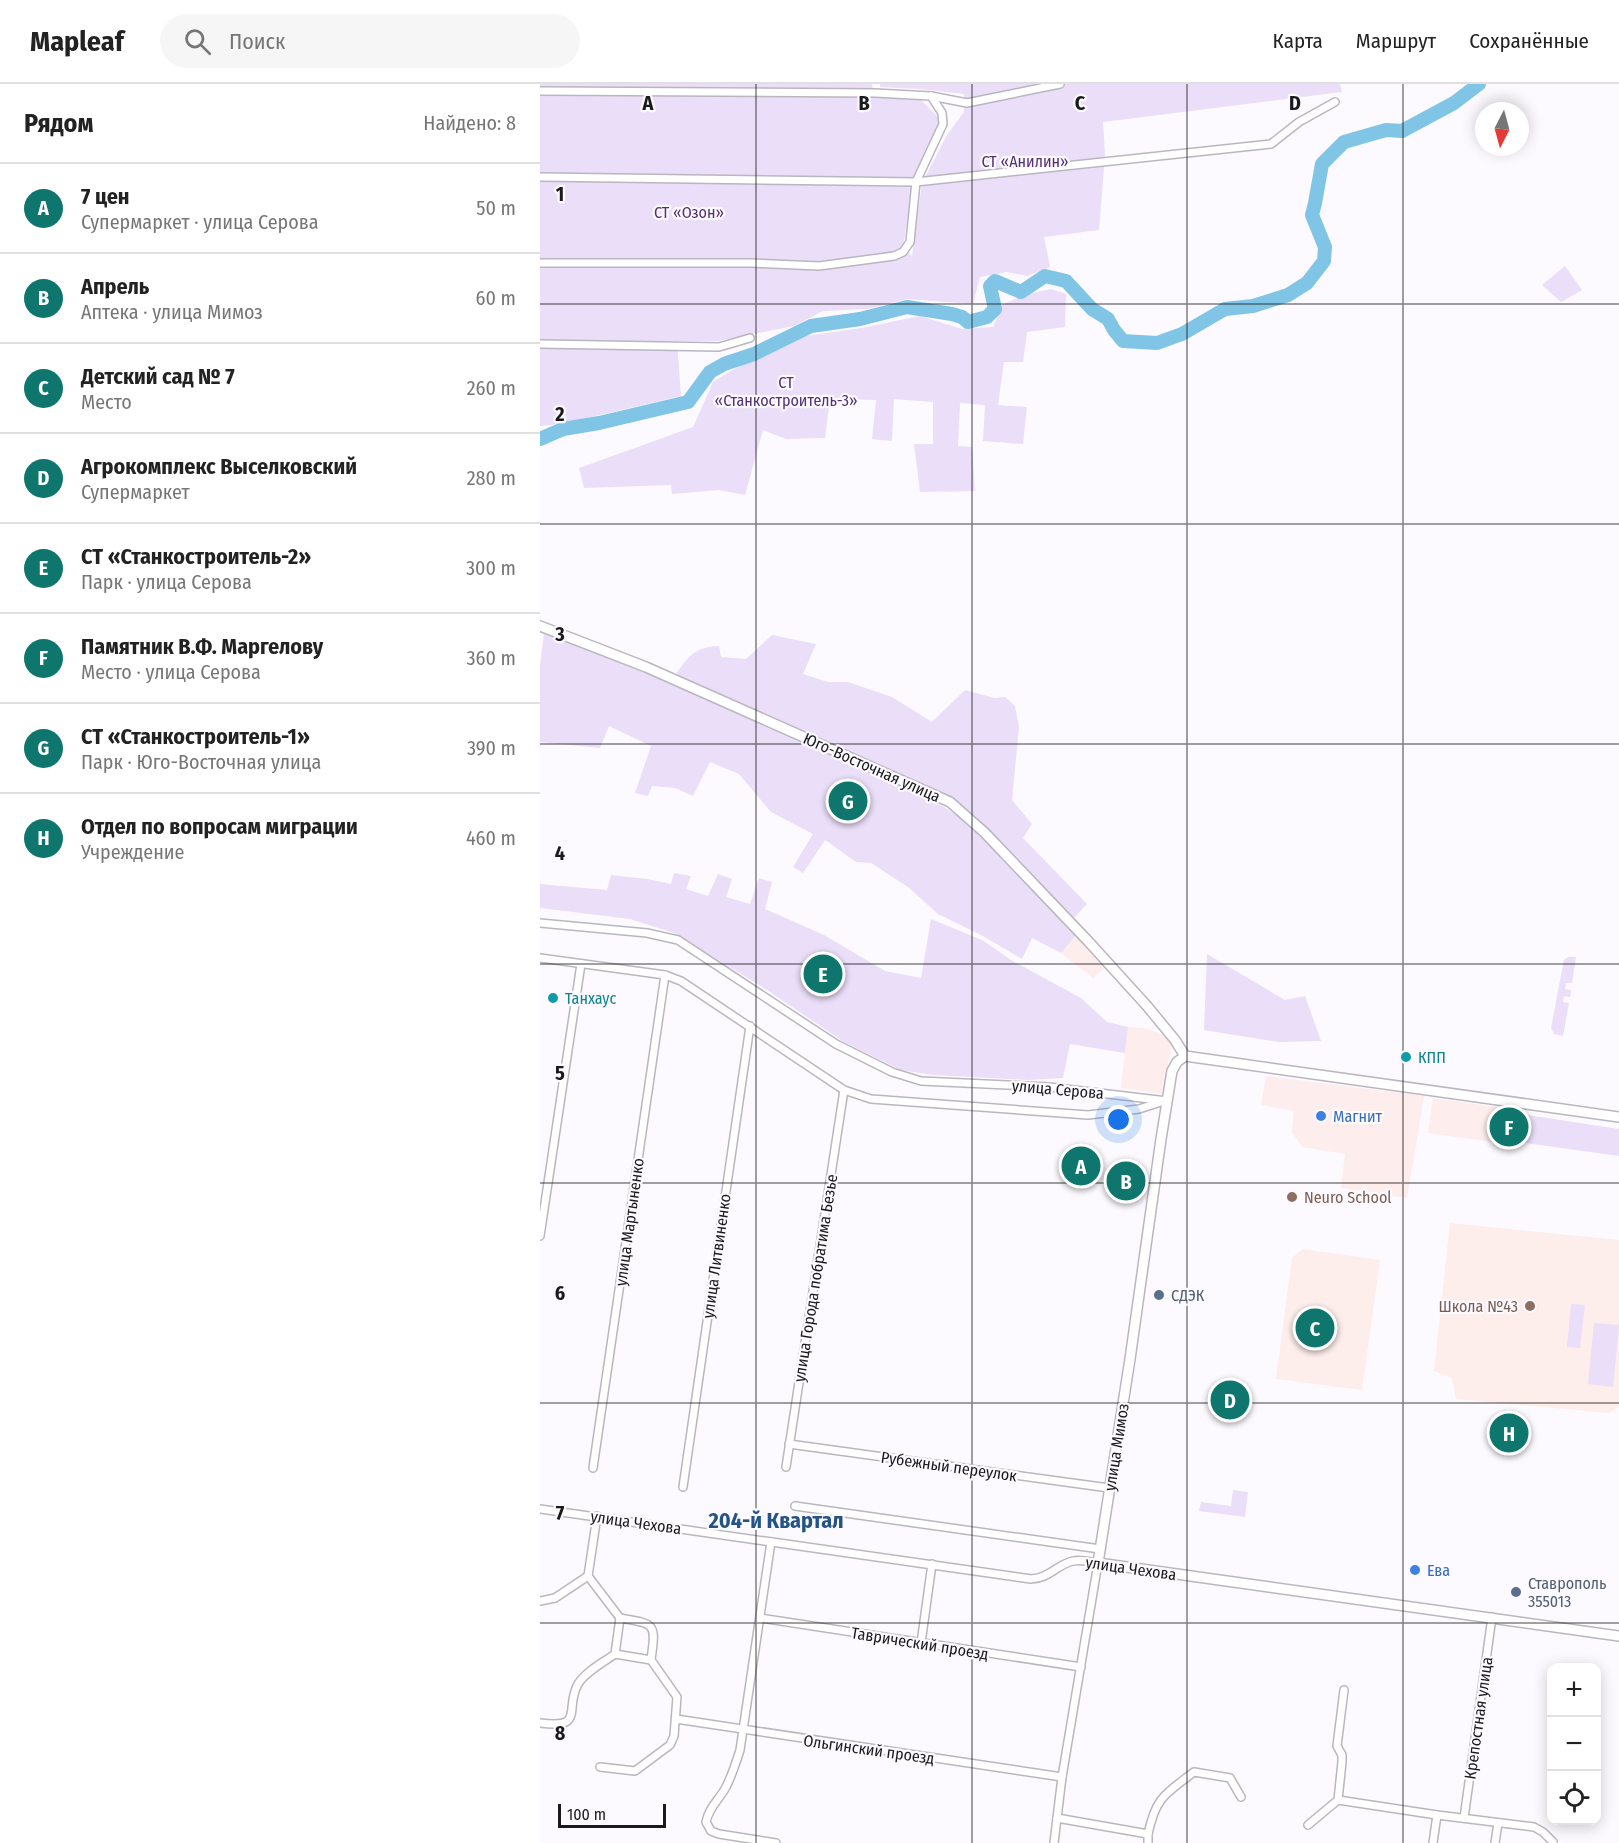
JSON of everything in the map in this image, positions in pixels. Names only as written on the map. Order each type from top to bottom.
[{"type":"street","points":[[874,84],[875,93]]},
{"type":"street","points":[[540,91],[875,93],[931,96],[967,103],[1060,84]]},
{"type":"street","points":[[540,263],[751,263],[819,266],[894,256],[903,252],[910,242],[916,182],[943,124],[942,113],[931,96]]},
{"type":"street","points":[[540,177],[916,182],[1271,144],[1299,122],[1335,102]]},
{"type":"street","points":[[540,344],[719,347],[750,339]]},
{"type":"street","name":"Юго-Восточная улица","points":[[540,626],[646,667],[950,802],[984,832],[1094,948],[1147,1006],[1185,1056]]},
{"type":"street","name":"улица Серова","points":[[540,923],[647,933],[678,940],[836,1044],[892,1072],[921,1081],[1049,1087],[1167,1101]]},
{"type":"street","name":"улица Серова","points":[[540,958],[665,975],[681,981],[844,1090],[871,1099],[1088,1115],[1139,1109],[1167,1101]]},
{"type":"street","points":[[540,1236],[581,964]]},
{"type":"street","name":"улица Мартыненко","points":[[593,1468],[665,975]]},
{"type":"street","name":"улица Литвиненко","points":[[683,1487],[750,1026]]},
{"type":"street","points":[[1185,1056],[1619,1117]]},
{"type":"street","name":"улица Мимоз","points":[[1054,1843],[1062,1777],[1136,1321],[1167,1101],[1172,1071],[1177,1062],[1185,1056]]},
{"type":"street","name":"улица Города побратима Безье","points":[[786,1467],[844,1090]]},
{"type":"street","name":"Рубежный переулок","points":[[789,1444],[1109,1488]]},
{"type":"street","points":[[795,1506],[1100,1549]]},
{"type":"street","name":"улица Чехова","points":[[540,1509],[1031,1579],[1048,1575],[1071,1561],[1079,1561],[1619,1636]]},
{"type":"street","points":[[597,1516],[588,1576],[620,1618],[644,1622],[653,1629],[651,1660],[677,1697],[674,1736],[670,1744],[635,1771],[600,1767]]},
{"type":"street","points":[[771,1542],[744,1730],[734,1771],[724,1790],[710,1808],[706,1822],[711,1831],[719,1834],[776,1843]]},
{"type":"street","points":[[921,1642],[932,1564]]},
{"type":"street","points":[[540,1600],[555,1598],[588,1576]]},
{"type":"street","name":"Крепостная улица","points":[[1464,1818],[1492,1617]]},
{"type":"street","points":[[540,1723],[558,1725],[566,1723],[572,1712],[575,1690],[579,1682],[615,1654],[620,1618]]},
{"type":"street","name":"Таврический проезд","points":[[760,1618],[1081,1667]]},
{"type":"street","points":[[615,1654],[651,1660]]},
{"type":"street","points":[[1308,1826],[1338,1800],[1342,1755],[1336,1746],[1344,1690]]},
{"type":"street","name":"Ольгинский проезд","points":[[676,1719],[1062,1777]]},
{"type":"street","points":[[1148,1843],[1153,1812],[1158,1801],[1194,1772],[1230,1778],[1241,1797]]},
{"type":"street","points":[[1338,1800],[1534,1827],[1544,1832],[1553,1842]]},
{"type":"street","points":[[1433,1843],[1437,1815]]},
{"type":"street","points":[[1057,1818],[1148,1834]]},
{"type":"street","points":[[1495,1843],[1498,1823]]},
{"type":"shaded area","points":[[1077,934],[1107,966],[1093,978],[1061,953]]},
{"type":"shaded area","points":[[1128,1027],[1145,1028],[1169,1037],[1172,1045],[1162,1094],[1121,1088]]},
{"type":"shaded area","points":[[1266,1076],[1424,1096],[1407,1198],[1341,1188],[1345,1154],[1302,1147],[1292,1132],[1294,1111],[1261,1105]]},
{"type":"shaded area","points":[[1433,1098],[1497,1107],[1493,1142],[1428,1133]]},
{"type":"shaded area","name":"Школа №43","points":[[1450,1223],[1619,1240],[1619,1407],[1609,1413],[1456,1399],[1452,1378],[1434,1371]]},
{"type":"shaded area","points":[[1303,1249],[1380,1260],[1362,1390],[1276,1379],[1292,1258]]},
{"type":"green space","name":"СТ «Озон»","points":[[540,84],[872,84],[874,96],[918,97],[941,120],[913,182],[903,248],[912,256],[922,183],[947,135],[964,112],[964,94],[880,87],[880,84],[1340,84],[1342,92],[1103,122],[1105,156],[1099,230],[1044,237],[1050,267],[1027,276],[1007,272],[980,277],[973,304],[907,299],[868,309],[823,311],[794,326],[718,341],[677,341],[681,396],[561,424],[540,426]]},
{"type":"green space","points":[[1565,266],[1582,290],[1561,302],[1542,285]]},
{"type":"green space","name":"СТ «Станкостроитель-3»","points":[[1051,289],[1066,294],[1065,327],[1027,332],[1023,362],[1004,362],[998,405],[1027,407],[1023,444],[983,441],[985,405],[960,403],[958,446],[972,447],[975,491],[920,492],[914,444],[933,444],[933,402],[894,399],[892,441],[872,439],[876,400],[830,399],[825,438],[786,439],[763,430],[745,495],[719,490],[672,494],[671,485],[584,488],[579,468],[693,427],[713,382],[799,337],[920,316],[962,329],[993,327],[1002,305],[1024,295]]},
{"type":"green space","points":[[544,634],[746,715],[944,807],[959,817],[990,846],[1077,934],[1061,953],[1032,938],[1022,959],[983,936],[938,914],[908,887],[871,863],[856,862],[825,840],[803,873],[793,867],[813,834],[771,812],[739,774],[710,762],[693,796],[675,788],[652,786],[648,796],[635,793],[651,746],[609,726],[600,748],[540,742],[540,665]]},
{"type":"green space","points":[[772,635],[816,644],[803,674],[828,682],[848,682],[892,697],[932,722],[965,690],[994,698],[1005,697],[1015,706],[1019,727],[1012,800],[1032,824],[1023,838],[1087,904],[1074,918],[951,797],[676,674],[689,657],[699,650],[719,646],[721,657],[746,659]]},
{"type":"green space","points":[[674,873],[691,876],[686,889],[708,896],[718,874],[732,879],[726,897],[750,904],[759,878],[772,882],[765,909],[824,935],[885,971],[921,978],[931,919],[982,940],[1011,960],[1081,998],[1107,1022],[1128,1027],[1125,1053],[1070,1044],[1063,1078],[1028,1080],[933,1075],[901,1070],[844,1042],[764,988],[674,933],[630,919],[540,908],[540,884],[607,890],[611,875],[671,884]]},
{"type":"green space","points":[[1207,954],[1285,1000],[1305,996],[1321,1041],[1279,1042],[1204,1030]]},
{"type":"green space","points":[[1568,957],[1576,957],[1572,983],[1566,983],[1565,989],[1571,990],[1570,997],[1564,996],[1563,1002],[1569,1003],[1563,1036],[1554,1034],[1551,1028],[1564,960]]},
{"type":"green space","points":[[1502,1111],[1619,1129],[1619,1156],[1498,1139]]},
{"type":"green space","points":[[1571,1304],[1585,1305],[1580,1348],[1567,1347]]},
{"type":"green space","points":[[1594,1323],[1619,1325],[1613,1387],[1588,1384]]},
{"type":"green space","points":[[1233,1490],[1248,1492],[1245,1517],[1199,1511],[1201,1502],[1231,1506]]},
{"type":"waterway","points":[[540,439],[563,429],[688,402],[710,372],[724,364],[754,354],[811,326],[860,319],[907,307],[952,314],[968,322],[987,317],[995,309],[990,286],[995,281],[1021,292],[1045,276],[1066,281],[1092,309],[1108,319],[1123,341],[1157,343],[1182,334],[1225,309],[1253,306],[1288,295],[1307,283],[1324,261],[1325,247],[1312,215],[1322,164],[1344,142],[1386,130],[1402,131],[1454,103],[1479,84]]},
{"type":"place","name":"СТ «Станкостроитель-1»","points":[[848,801]]},
{"type":"place","name":"СТ «Станкостроитель-2»","points":[[823,974]]},
{"type":"place","name":"Танхаус","points":[[553,998]]},
{"type":"place","name":"КПП","points":[[1406,1057]]},
{"type":"place","name":"Магнит","points":[[1321,1116]]},
{"type":"place","name":"Памятник В.Ф. Маргелову","points":[[1509,1127]]},
{"type":"place","name":"7 цен","points":[[1081,1166]]},
{"type":"place","name":"Апрель","points":[[1126,1181]]},
{"type":"place","name":"Neuro School","points":[[1292,1197]]},
{"type":"place","name":"СДЭК","points":[[1159,1295]]},
{"type":"place","name":"Школа №43","points":[[1530,1306]]},
{"type":"place","name":"Детский сад № 7","points":[[1315,1328]]},
{"type":"place","name":"Агрокомплекс Выселковский","points":[[1230,1400]]},
{"type":"place","name":"Отдел по вопросам миграции","points":[[1509,1433]]},
{"type":"place","name":"Ева","points":[[1415,1570]]},
{"type":"place","name":"Ставрополь 355013","points":[[1516,1592]]},
{"type":"district","name":"204-й Квартал","points":[[776,1520]]},
{"type":"park label","name":"СТ «Анилин»","points":[[1025,161]]}]
